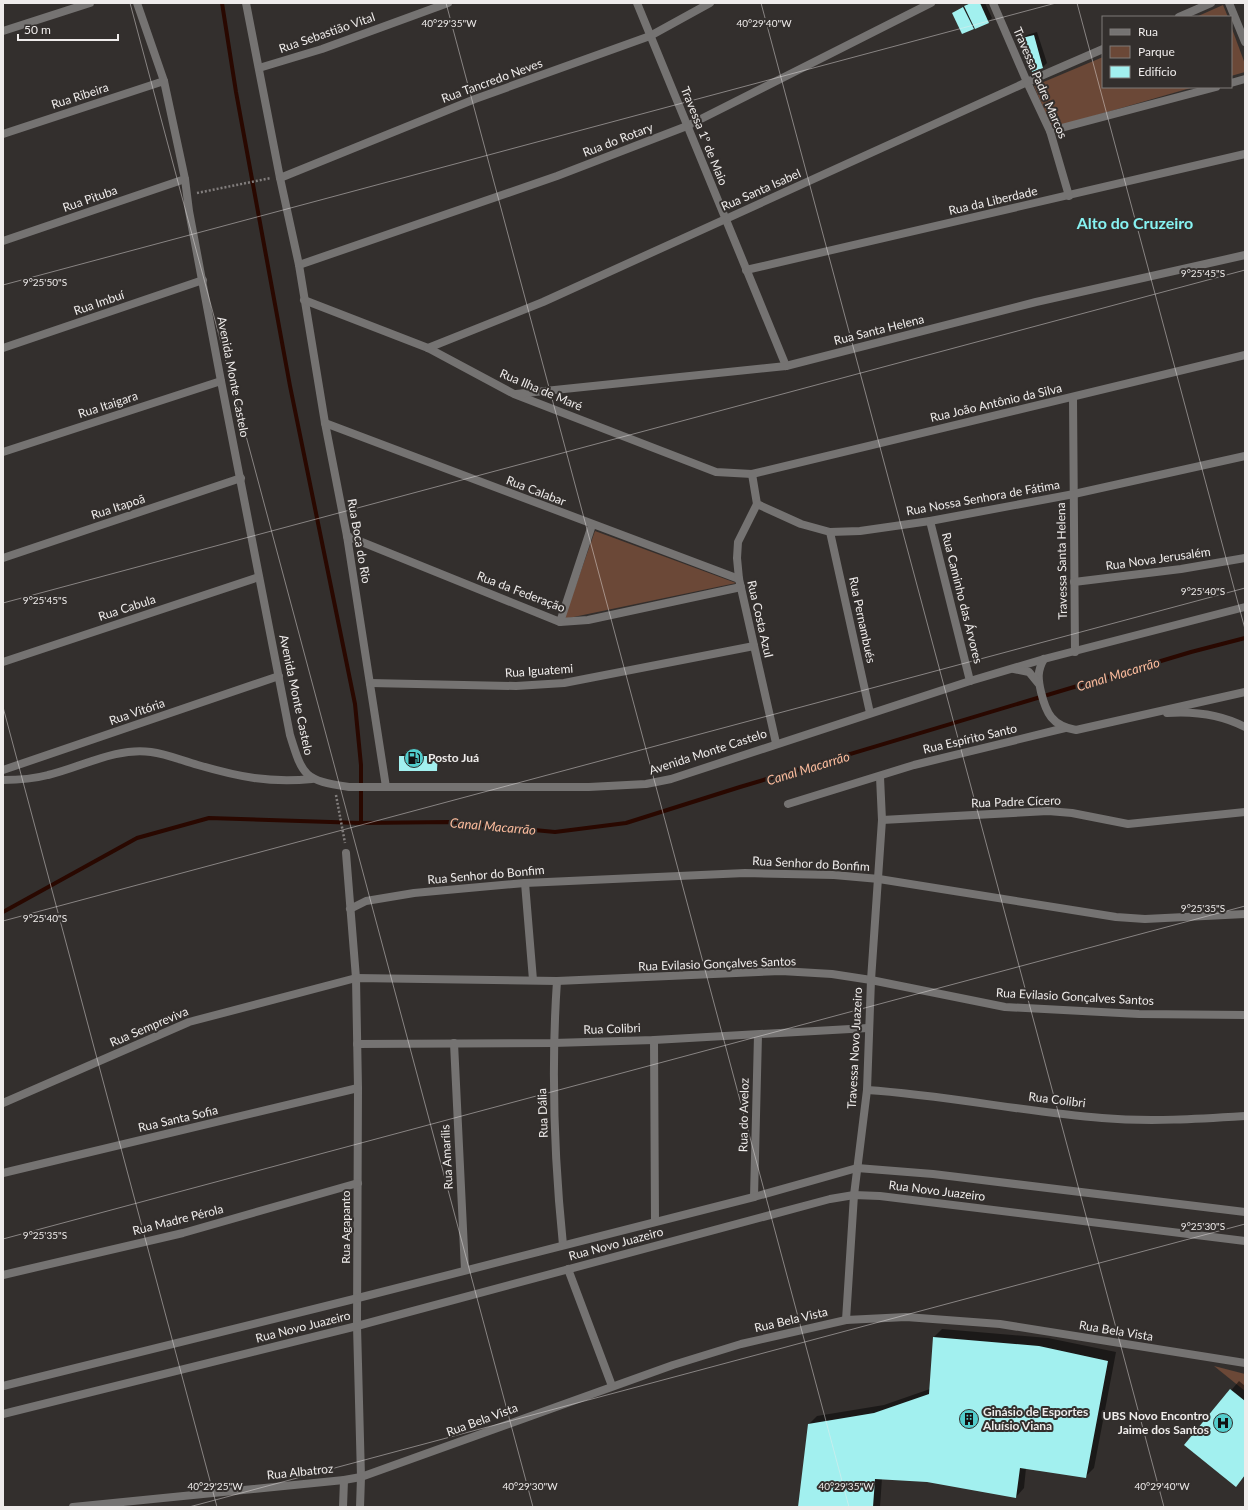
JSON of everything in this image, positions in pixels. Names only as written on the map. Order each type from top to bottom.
[{"type":"street","points":[[3,31],[90,3]]},
{"type":"street","name":"Avenida Monte Castelo","points":[[137,3],[164,81],[185,180],[221,380],[290,735],[298,763],[312,779],[334,785],[352,787],[589,787],[646,784],[671,778],[1012,668],[1245,608]]},
{"type":"street","name":"Rua Boca do Rio","points":[[246,3],[280,178],[299,265],[325,423],[347,536],[386,787]]},
{"type":"street","name":"Rua Sebastião Vital","points":[[259,68],[322,48],[448,3]]},
{"type":"street","name":"Travessa 1º de Maio","points":[[637,3],[786,366]]},
{"type":"street","name":"Rua Tancredo Neves","points":[[280,178],[475,99],[650,36],[710,3]]},
{"type":"street","name":"Rua do Rotary","points":[[299,265],[557,176],[687,126],[930,3]]},
{"type":"street","name":"Travessa Padre Marcos","points":[[993,3],[1050,131],[1069,196]]},
{"type":"street","points":[[1181,16],[1211,3]]},
{"type":"street","points":[[1229,3],[1245,42]]},
{"type":"street","name":"Rua Santa Isabel","points":[[428,348],[543,302],[1027,82],[1102,50]]},
{"type":"street","points":[[1232,83],[1245,79]]},
{"type":"street","name":"Rua Ribeira","points":[[3,134],[164,81]]},
{"type":"street","points":[[1050,131],[1212,88]]},
{"type":"street","name":"Rua da Liberdade","points":[[746,270],[1245,154]]},
{"type":"street","name":"Rua Pituba","points":[[3,241],[185,180]]},
{"type":"street","name":"Rua Santa Helena","points":[[514,394],[786,366],[1036,302],[1245,255]]},
{"type":"street","name":"Rua Imbuí","points":[[3,348],[203,280]]},
{"type":"street","name":"Rua Ilha de Maré","points":[[304,300],[428,348],[514,394],[716,472],[752,474]]},
{"type":"street","name":"Rua João Antônio da Silva","points":[[752,474],[1073,398],[1245,355]]},
{"type":"street","name":"Rua Itaigara","points":[[3,452],[221,380]]},
{"type":"street","name":"Travessa Santa Helena","points":[[1073,398],[1076,652]]},
{"type":"street","name":"Rua Calabar","points":[[325,423],[740,583]]},
{"type":"street","name":"Rua Nossa Senhora de Fátima","points":[[757,504],[801,524],[830,532],[860,531],[930,521],[1074,494],[1245,456]]},
{"type":"street","points":[[752,474],[757,504]]},
{"type":"street","name":"Rua Itapoã","points":[[3,558],[241,478]]},
{"type":"street","name":"Rua Costa Azul","points":[[757,504],[738,542],[737,558],[740,583],[776,743]]},
{"type":"street","name":"Rua Caminho das Árvores","points":[[930,521],[970,681]]},
{"type":"street","points":[[560,622],[592,525]]},
{"type":"street","name":"Rua Pernambués","points":[[830,532],[870,713]]},
{"type":"street","name":"Rua da Federação","points":[[347,536],[560,622],[588,620],[740,583]]},
{"type":"street","name":"Rua Nova Jerusalém","points":[[1074,582],[1245,558]]},
{"type":"street","name":"Rua Cabula","points":[[3,662],[259,577]]},
{"type":"street","name":"Rua Iguatemi","points":[[370,684],[516,686],[564,683],[754,646]]},
{"type":"street","points":[[1044,659],[1039,668],[1039,683],[1046,710],[1054,720],[1065,728]]},
{"type":"street","points":[[1012,668],[1029,672],[1039,683]]},
{"type":"street","name":"Rua Vitória","points":[[3,770],[279,676]]},
{"type":"street","points":[[1144,714],[1245,692]]},
{"type":"street","points":[[1144,714],[1204,713],[1245,727]]},
{"type":"street","name":"Rua Espírito Santo","points":[[880,777],[914,765],[1065,728],[1076,730],[1144,714]]},
{"type":"street","points":[[3,780],[48,775],[114,755],[132,752],[152,752],[245,777],[277,781],[312,779]]},
{"type":"street","points":[[788,804],[880,777]]},
{"type":"street","name":"Travessa Novo Juazeiro","points":[[846,1320],[854,1195],[867,1090],[868,1028],[882,820],[880,777]]},
{"type":"street","name":"Rua Padre Cícero","points":[[882,820],[1048,811],[1072,813],[1128,824],[1245,812]]},
{"type":"street","name":"Rua Agapanto","points":[[346,853],[356,978],[358,1088],[357,1326],[361,1477],[360,1507]]},
{"type":"street","name":"Rua Senhor do Bonfim","points":[[350,909],[360,903],[373,900],[414,894],[525,883],[745,873],[834,875],[879,879],[1116,917],[1145,919],[1245,914]]},
{"type":"street","points":[[525,883],[532,980]]},
{"type":"street","name":"Rua Evilasio Gonçalves Santos","points":[[356,978],[557,981],[781,971],[832,974],[871,980],[1005,1007],[1139,1014],[1245,1015]]},
{"type":"street","name":"Rua Sempreviva","points":[[3,1103],[189,1022],[356,978]]},
{"type":"street","name":"Rua Dália","points":[[557,981],[553,1043],[558,1200],[563,1245]]},
{"type":"street","name":"Rua Colibri","points":[[357,1044],[553,1043],[654,1040],[868,1028]]},
{"type":"street","name":"Rua do Aveloz","points":[[754,1197],[758,1035]]},
{"type":"street","points":[[654,1040],[655,1221]]},
{"type":"street","name":"Rua Amarílis","points":[[454,1043],[465,1270]]},
{"type":"street","name":"Rua Santa Sofia","points":[[3,1173],[358,1088]]},
{"type":"street","name":"Rua Colibri","points":[[867,1090],[905,1093],[1102,1118],[1144,1119],[1245,1116]]},
{"type":"street","name":"Rua Novo Juazeiro","points":[[3,1386],[358,1298],[655,1221],[754,1197],[857,1168],[933,1174],[1245,1212]]},
{"type":"street","name":"Rua Madre Pérola","points":[[3,1274],[183,1233],[358,1183]]},
{"type":"street","name":"Rua Novo Juazeiro","points":[[3,1414],[357,1326],[830,1199],[854,1195],[880,1196],[1245,1241]]},
{"type":"street","points":[[568,1269],[612,1386]]},
{"type":"street","name":"Rua Bela Vista","points":[[361,1477],[612,1386],[741,1344],[846,1320],[906,1317],[1000,1324],[1245,1363]]},
{"type":"street","name":"Rua Albatroz","points":[[73,1507],[110,1505],[145,1499],[344,1480],[361,1477]]},
{"type":"street","points":[[343,1507],[344,1480]]},
{"type":"path","points":[[187,196],[260,180]]},
{"type":"path","points":[[334,785],[344,839]]},
{"type":"green space","points":[[1223,5],[1228,16],[1198,16]]},
{"type":"green space","points":[[1232,29],[1245,64],[1245,72],[1232,76]]},
{"type":"green space","points":[[1102,57],[1102,88],[1191,88],[1052,128],[1034,86]]},
{"type":"green space","points":[[595,531],[736,583],[564,619]]},
{"type":"green space","points":[[1214,1366],[1245,1374],[1245,1391]]},
{"type":"building","points":[[971,3],[980,3],[989,23],[975,29],[964,6]]},
{"type":"building","points":[[963,7],[974,29],[962,34],[952,13]]},
{"type":"building","points":[[1034,35],[1043,68],[1032,72],[1022,38]]},
{"type":"building","points":[[399,756],[438,756],[437,771],[399,771]]},
{"type":"building","name":"Ginásio de Esportes Aluísio Viana","points":[[933,1337],[1039,1346],[1108,1361],[1086,1478],[1020,1468],[1016,1498],[927,1482],[875,1479],[873,1507],[798,1507],[808,1424],[874,1413],[929,1394]]},
{"type":"building","name":"UBS Novo Encontro Jaime dos Santos","points":[[1230,1389],[1245,1401],[1245,1475],[1236,1487],[1184,1445]]},
{"type":"waterway","points":[[222,3],[236,92],[290,386],[355,704],[361,765],[361,823]]},
{"type":"waterway","name":"Canal Macarrão","points":[[3,912],[137,838],[209,818],[361,823],[450,822],[555,832],[626,823],[740,787],[1191,652],[1245,638]]},
{"type":"place","name":"Posto Juá","points":[[414,758]]},
{"type":"place","name":"Ginásio de Esportes Aluísio Viana","points":[[969,1419]]},
{"type":"place","name":"UBS Novo Encontro Jaime dos Santos","points":[[1223,1423]]},
{"type":"district","name":"Alto do Cruzeiro","points":[[1135,223]]}]
